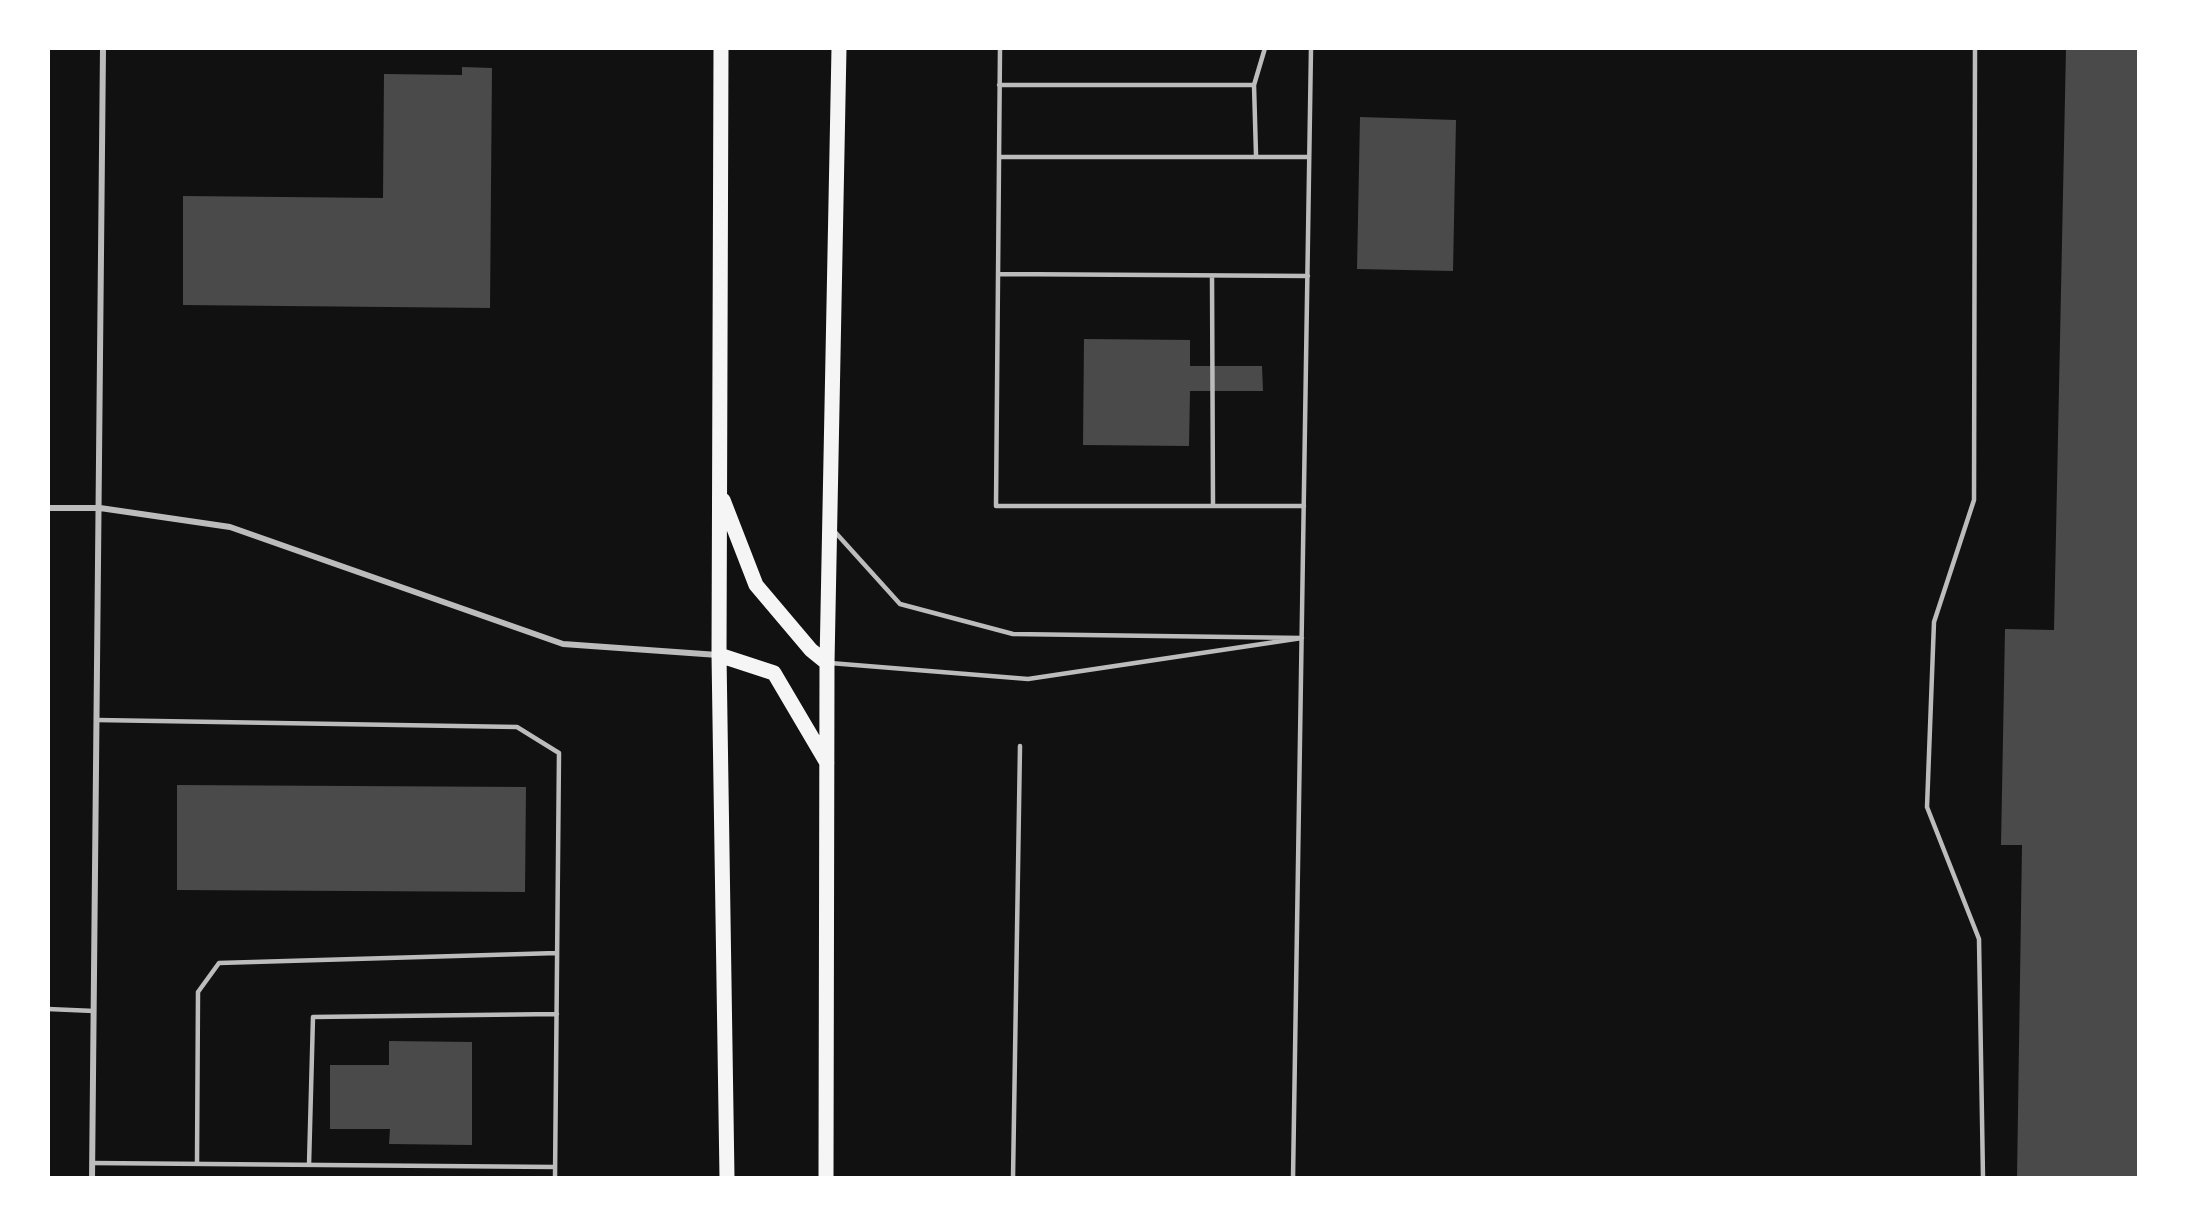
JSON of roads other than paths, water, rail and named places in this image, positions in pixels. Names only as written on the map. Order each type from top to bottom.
[{"type":"main road","points":[[721,48],[719,655],[727,1178]]},
{"type":"main road","points":[[826,1178],[827,663],[839,48]]},
{"type":"main road","points":[[719,491],[756,585],[811,650],[827,663]]},
{"type":"main road","points":[[719,655],[774,673],[827,763]]},
{"type":"street","points":[[92,1178],[103,48]]},
{"type":"street","points":[[48,508],[100,508],[230,527],[563,644],[719,655]]},
{"type":"lane","points":[[1000,48],[996,506],[1304,506]]},
{"type":"lane","points":[[1256,155],[1254,85],[1265,48]]},
{"type":"lane","points":[[1293,1178],[1311,48]]},
{"type":"lane","points":[[1975,48],[1974,500],[1934,622],[1927,807],[1978,939],[1983,1178]]},
{"type":"lane","points":[[999,85],[1254,85]]},
{"type":"lane","points":[[999,157],[1256,155],[1310,157]]},
{"type":"lane","points":[[998,274],[1308,276]]},
{"type":"lane","points":[[1212,276],[1213,506]]},
{"type":"lane","points":[[830,527],[900,604],[1013,634],[1302,638]]},
{"type":"lane","points":[[827,663],[1028,679],[1302,638]]},
{"type":"lane","points":[[97,720],[517,727],[558,753],[555,1178]]},
{"type":"lane","points":[[1013,1178],[1020,746]]},
{"type":"lane","points":[[197,1164],[198,993],[219,963],[557,953]]},
{"type":"lane","points":[[48,1009],[94,1011]]},
{"type":"lane","points":[[309,1165],[313,1017],[557,1014]]},
{"type":"lane","points":[[92,1164],[555,1167]]}]
